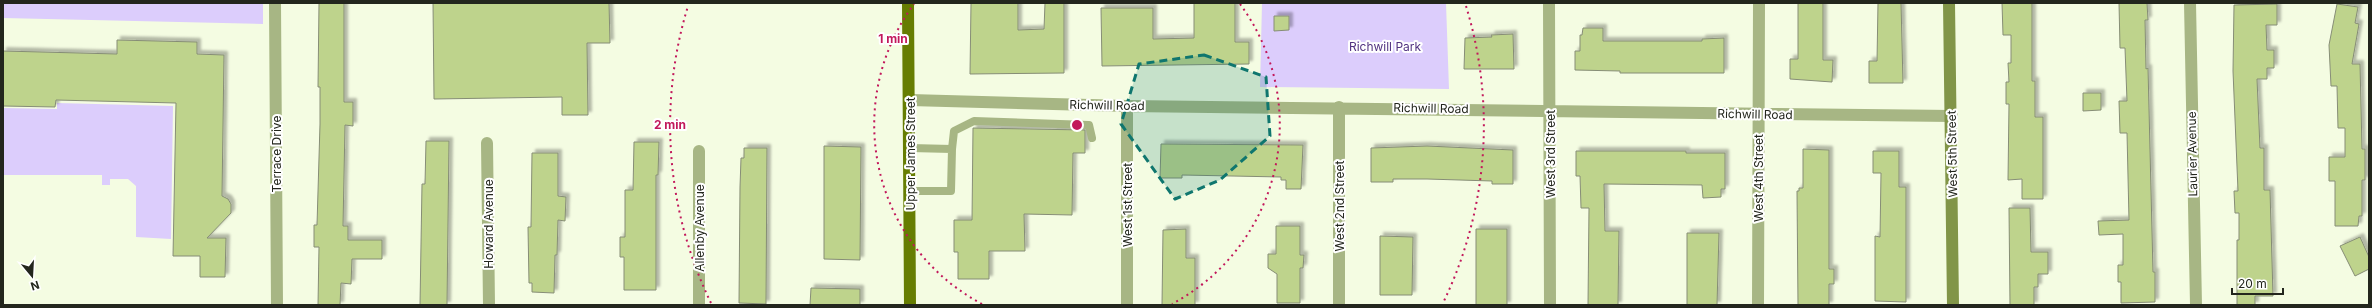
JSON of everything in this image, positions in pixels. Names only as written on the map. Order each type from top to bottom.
[{"type":"main road","name":"Upper James Street","points":[[908,3],[910,100],[910,305]]},
{"type":"main road","name":"West 5th Street","points":[[1950,3],[1953,305]]},
{"type":"street","name":"Terrace Drive","points":[[275,3],[277,305]]},
{"type":"street","name":"West 3rd Street","points":[[1549,3],[1550,305]]},
{"type":"street","name":"West 4th Street","points":[[1758,305],[1759,3]]},
{"type":"street","name":"Laurier Avenue","points":[[2190,3],[2196,305]]},
{"type":"street","name":"Richwill Road","points":[[910,100],[1127,106],[1339,107],[1952,116]]},
{"type":"street","name":"West 1st Street","points":[[1127,106],[1127,305]]},
{"type":"street","name":"West 2nd Street","points":[[1339,107],[1339,305]]},
{"type":"street","name":"Howard Avenue","points":[[487,143],[488,305]]},
{"type":"street","name":"Allenby Avenue","points":[[698,151],[699,305]]},
{"type":"lane","points":[[910,191],[952,191],[952,149],[954,131],[974,121],[1089,125],[1092,138]]},
{"type":"lane","points":[[910,148],[952,149]]},
{"type":"highlighted area","points":[[1204,55],[1266,77],[1270,136],[1220,180],[1175,199],[1121,124],[1139,64]]},
{"type":"green space","points":[[3,3],[263,3],[263,24],[3,18]]},
{"type":"green space","name":"Richwill Park","points":[[1262,3],[1446,3],[1449,89],[1260,87]]},
{"type":"green space","points":[[57,103],[173,106],[171,239],[136,237],[136,186],[128,179],[110,179],[110,185],[102,185],[102,175],[3,175],[3,108],[57,109]]},
{"type":"building","points":[[319,3],[344,3],[344,102],[353,102],[353,126],[345,125],[343,226],[348,226],[348,240],[382,240],[382,259],[352,259],[351,284],[341,283],[340,305],[318,305],[319,247],[314,247],[314,225],[317,225],[320,124],[320,87],[318,87]]},
{"type":"building","points":[[433,3],[609,3],[610,43],[587,43],[588,115],[562,115],[562,97],[434,99]]},
{"type":"building","points":[[971,3],[1018,3],[1018,30],[1044,29],[1045,3],[1064,3],[1064,73],[970,74]]},
{"type":"building","points":[[1194,3],[1235,3],[1235,42],[1249,42],[1249,64],[1102,66],[1101,8],[1153,8],[1153,39],[1194,38]]},
{"type":"building","points":[[1798,3],[1823,3],[1823,60],[1833,60],[1832,82],[1790,79],[1790,59],[1798,59]]},
{"type":"building","points":[[1878,3],[1901,3],[1903,83],[1869,83],[1869,61],[1877,61]]},
{"type":"building","points":[[2002,3],[2032,3],[2032,81],[2035,81],[2035,117],[2043,117],[2043,199],[2022,199],[2022,179],[2008,180],[2009,104],[2006,104],[2006,82],[2009,82],[2008,63],[2011,63],[2011,35],[2003,35]]},
{"type":"building","points":[[2119,3],[2147,3],[2148,20],[2145,20],[2146,69],[2148,68],[2155,302],[2121,303],[2121,282],[2118,282],[2118,265],[2123,265],[2123,234],[2099,235],[2098,221],[2129,220],[2127,133],[2120,133],[2119,101],[2127,101],[2125,48],[2120,48]]},
{"type":"building","points":[[2277,4],[2277,25],[2266,25],[2267,50],[2274,50],[2274,68],[2267,68],[2267,79],[2257,79],[2260,148],[2264,148],[2264,190],[2270,190],[2273,296],[2255,296],[2255,305],[2237,305],[2237,240],[2239,240],[2239,213],[2235,213],[2234,191],[2238,191],[2233,71],[2234,5]]},
{"type":"building","points":[[2337,4],[2358,7],[2355,23],[2359,24],[2352,64],[2360,64],[2362,149],[2365,149],[2365,180],[2362,180],[2362,216],[2359,216],[2358,226],[2335,226],[2335,181],[2329,181],[2329,157],[2345,157],[2345,128],[2338,128],[2337,86],[2331,86],[2329,45]]},
{"type":"building","points":[[1274,16],[1289,16],[1289,30],[1274,31]]},
{"type":"building","points":[[1583,28],[1603,28],[1603,41],[1702,41],[1702,39],[1724,38],[1724,73],[1620,73],[1620,71],[1575,70],[1575,51],[1580,51],[1580,35],[1582,35]]},
{"type":"building","points":[[1513,34],[1514,69],[1464,69],[1465,38],[1492,37],[1491,35]]},
{"type":"building","points":[[117,40],[197,42],[197,54],[224,55],[222,196],[228,199],[231,204],[231,213],[207,238],[226,238],[225,277],[200,277],[200,256],[173,256],[176,103],[56,100],[55,107],[3,106],[3,51],[117,54]]},
{"type":"building","points":[[2083,93],[2101,93],[2101,110],[2083,111]]},
{"type":"building","points":[[973,128],[1085,130],[1085,153],[1073,153],[1072,215],[1024,214],[1025,251],[989,251],[989,279],[958,279],[958,252],[954,252],[954,220],[972,220]]},
{"type":"building","points":[[426,141],[449,141],[447,305],[420,305],[422,184],[425,184]]},
{"type":"building","points":[[634,142],[659,142],[658,175],[656,175],[656,290],[624,290],[624,257],[620,257],[620,237],[625,237],[625,190],[633,190]]},
{"type":"building","points":[[1161,144],[1303,145],[1301,189],[1286,189],[1286,180],[1281,180],[1281,177],[1182,175],[1182,178],[1160,178]]},
{"type":"building","points":[[824,146],[861,147],[860,260],[824,259]]},
{"type":"building","points":[[1427,146],[1513,150],[1513,184],[1492,184],[1492,181],[1427,179],[1393,179],[1393,182],[1371,182],[1371,148]]},
{"type":"building","points":[[744,148],[767,148],[766,304],[739,303],[740,187],[741,158],[744,158]]},
{"type":"building","points":[[1803,149],[1829,150],[1829,269],[1834,269],[1834,284],[1829,284],[1829,305],[1798,305],[1797,191],[1799,191],[1799,188],[1803,188]]},
{"type":"building","points":[[1576,151],[1686,151],[1686,153],[1725,153],[1725,189],[1721,189],[1721,197],[1703,198],[1702,185],[1604,184],[1605,231],[1619,231],[1618,305],[1588,305],[1589,208],[1581,208],[1580,176],[1576,176]]},
{"type":"building","points":[[1873,151],[1899,151],[1899,187],[1906,187],[1906,302],[1875,301],[1875,236],[1880,237],[1881,173],[1873,173]]},
{"type":"building","points":[[532,153],[558,153],[558,196],[566,197],[565,221],[558,220],[554,293],[532,292],[532,283],[529,283],[528,227],[531,227]]},
{"type":"building","points":[[2009,208],[2030,208],[2031,252],[2048,252],[2048,274],[2038,274],[2038,287],[2034,287],[2034,305],[2010,305]]},
{"type":"building","points":[[1276,226],[1300,226],[1300,255],[1304,255],[1303,268],[1300,268],[1300,303],[1277,303],[1277,274],[1268,268],[1268,254],[1276,254]]},
{"type":"building","points":[[1186,229],[1186,258],[1195,258],[1195,305],[1162,305],[1163,230]]},
{"type":"building","points":[[1476,229],[1507,229],[1507,305],[1476,305]]},
{"type":"building","points":[[1687,233],[1719,233],[1717,305],[1687,305]]},
{"type":"building","points":[[1380,236],[1413,237],[1412,295],[1380,295]]},
{"type":"building","points":[[2360,237],[2369,257],[2369,269],[2355,276],[2340,246]]},
{"type":"building","points":[[811,288],[860,289],[860,305],[810,305]]}]
